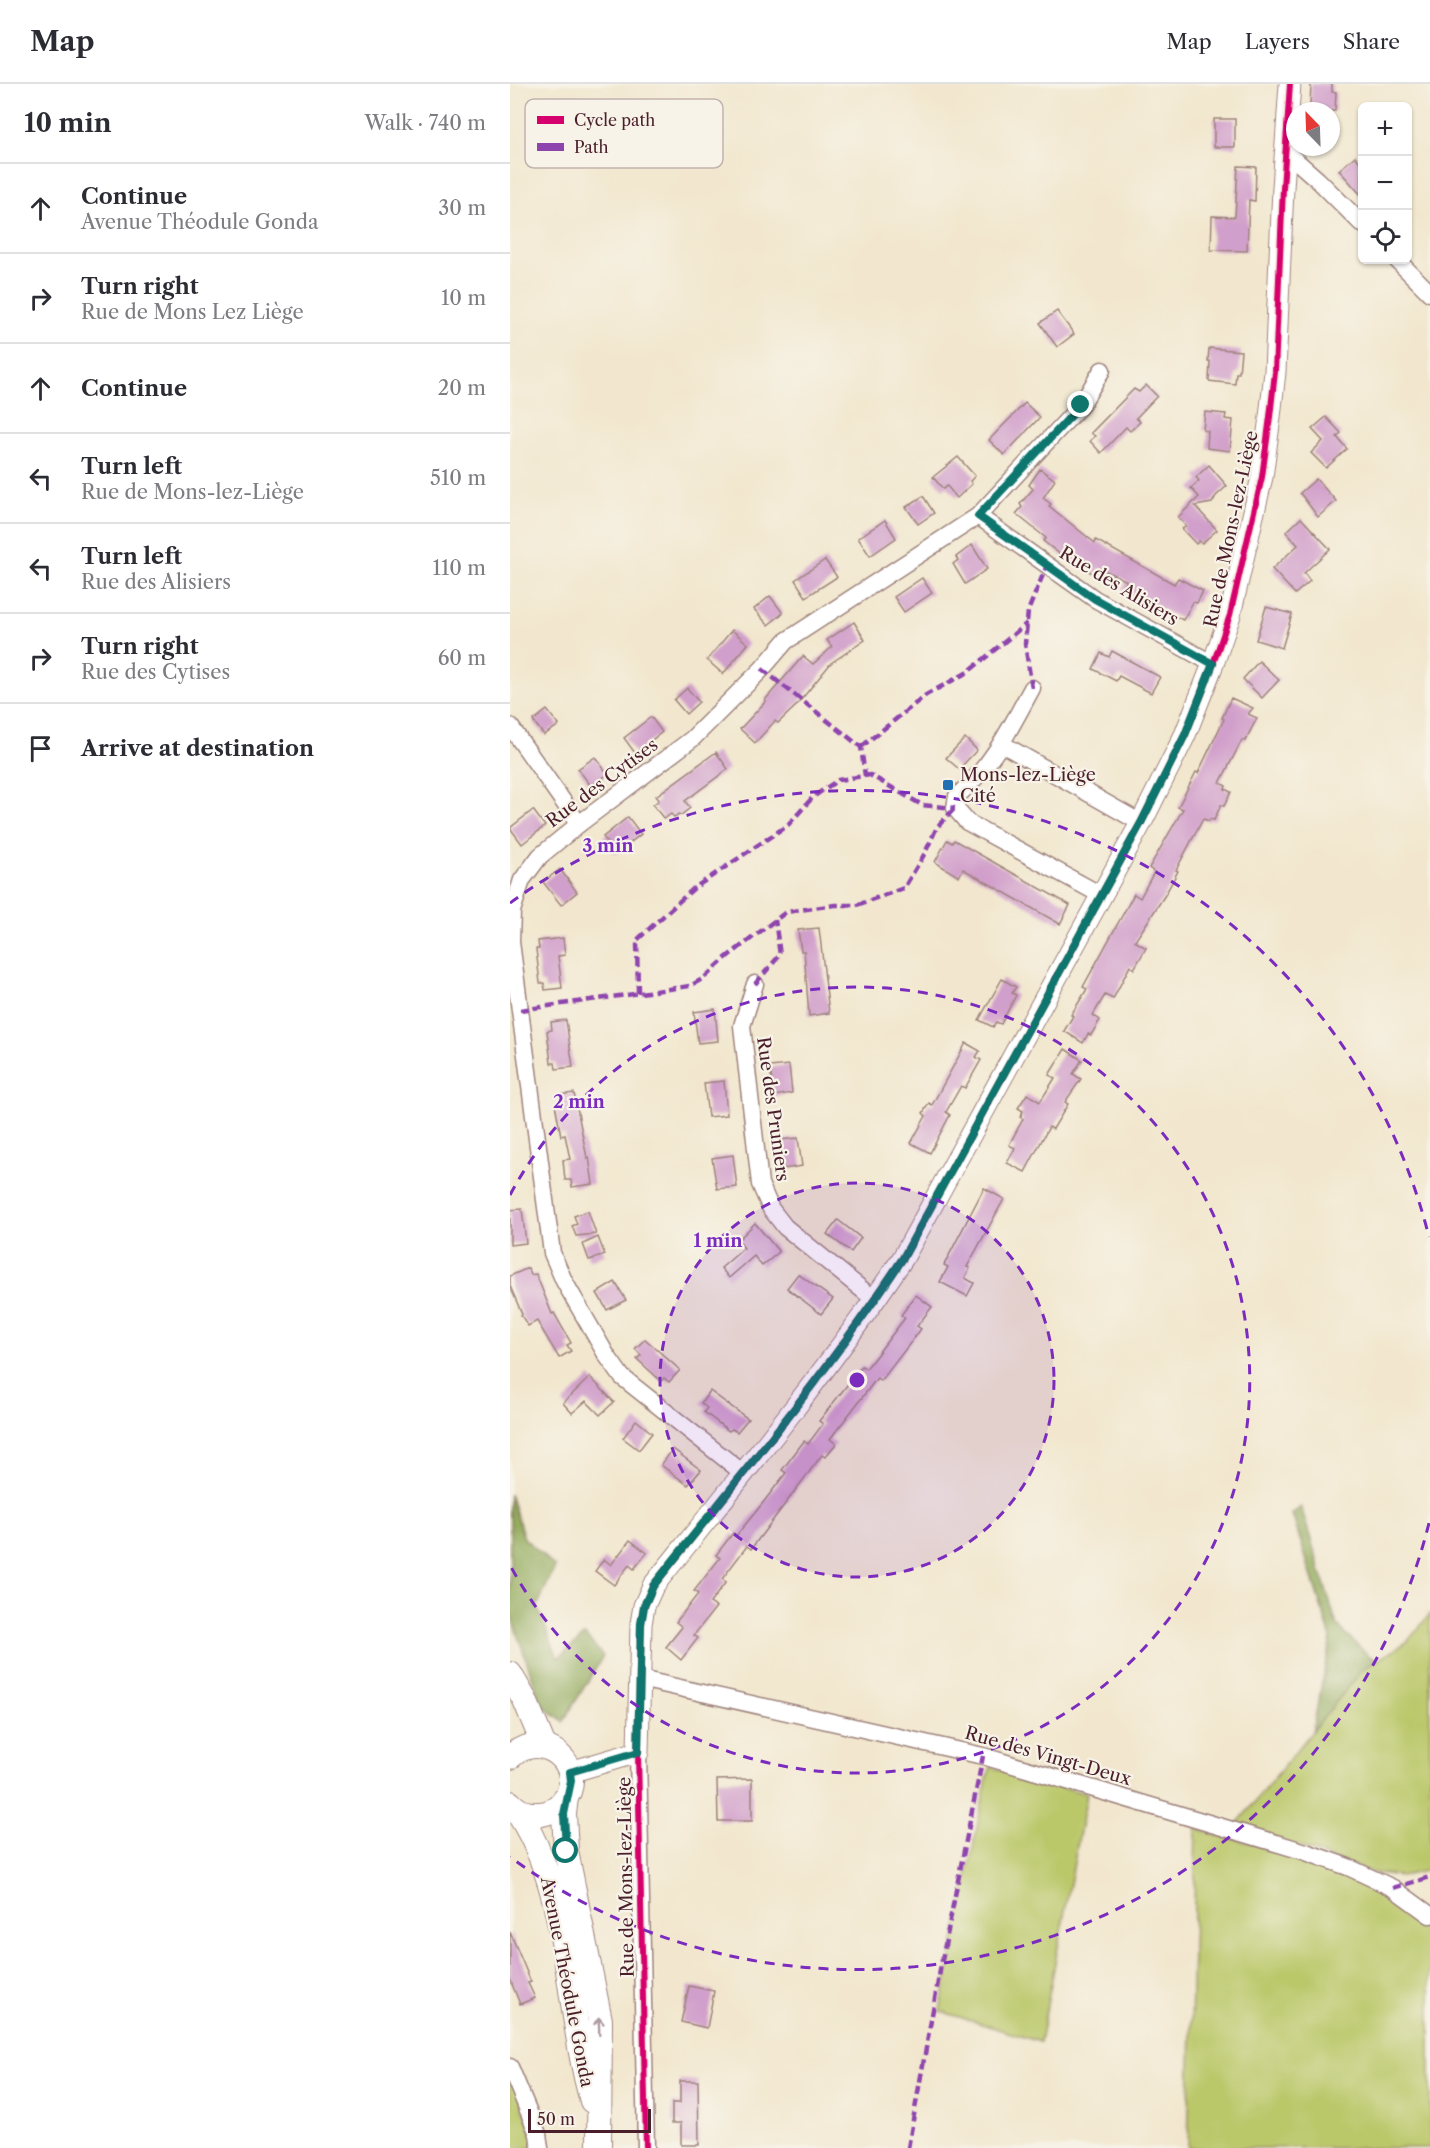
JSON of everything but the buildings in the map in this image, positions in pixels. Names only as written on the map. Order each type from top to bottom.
[{"type":"main road","points":[[510,1674],[525,1700],[544,1746]]},
{"type":"main road","points":[[510,1757],[525,1747],[544,1746],[561,1755],[570,1772]]},
{"type":"main road","name":"Avenue Théodule Gonda","points":[[570,1772],[571,1781],[564,1814],[566,1851],[600,2020],[599,2137]]},
{"type":"main road","points":[[512,1805],[532,1815],[543,1814],[560,1805],[566,1797]]},
{"type":"main road","name":"Avenue Théodule Gonda","points":[[512,1805],[533,1837],[552,1894],[567,1968],[582,2066],[599,2137]]},
{"type":"street","name":"Rue de Mons-lez-Liège","points":[[646,2148],[638,1752],[641,1624],[644,1606],[653,1586],[743,1473],[875,1300],[926,1217],[1141,823],[1185,735],[1213,664],[1233,604],[1262,477],[1275,372],[1290,84]]},
{"type":"street","points":[[1285,151],[1318,180],[1358,221]]},
{"type":"street","points":[[1401,264],[1430,293]]},
{"type":"street","name":"Rue des Cytises","points":[[743,1473],[622,1377],[607,1356],[564,1281],[552,1253],[511,942],[512,911],[522,880],[540,856],[692,739],[762,669],[786,641],[978,516],[1081,405],[1102,370]]},
{"type":"street","name":"Rue des Alisiers","points":[[978,516],[1095,599],[1213,664]]},
{"type":"street","points":[[1032,688],[1002,744],[976,780],[957,796],[955,808],[968,822],[1101,895]]},
{"type":"street","points":[[510,726],[579,824]]},
{"type":"street","points":[[1002,744],[1141,823]]},
{"type":"street","name":"Rue des Pruniers","points":[[755,984],[742,1026],[760,1184],[771,1209],[784,1227],[875,1300]]},
{"type":"street","name":"Rue des Vingt-Deux","points":[[640,1679],[983,1756],[1272,1842],[1357,1871],[1393,1888],[1430,1915]]},
{"type":"street","points":[[570,1772],[638,1752]]},
{"type":"street","points":[[510,2067],[538,2134],[540,2148]]},
{"type":"green space","points":[[510,1494],[524,1538],[555,1567],[537,1607],[558,1658],[585,1635],[603,1656],[563,1722],[541,1704],[510,1612]]},
{"type":"green space","points":[[1301,1507],[1337,1625],[1368,1655],[1377,1660],[1363,1669],[1312,1732],[1331,1638],[1292,1514]]},
{"type":"green space","points":[[1430,1614],[1430,1870],[1402,1876],[1374,1873],[1236,1825],[1363,1669],[1407,1642]]},
{"type":"green space","points":[[991,1767],[1087,1794],[1040,2042],[940,2011]]},
{"type":"green space","points":[[1196,1829],[1310,1858],[1387,1894],[1430,1923],[1430,2148],[1188,2148]]},
{"type":"green space","points":[[510,2068],[537,2148],[510,2148]]},
{"type":"marked path","points":[[1032,688],[1025,644],[1028,611],[1047,565]]},
{"type":"marked path","points":[[861,747],[926,695],[968,672],[1027,623]]},
{"type":"marked path","points":[[762,669],[861,747],[865,776]]},
{"type":"marked path","points":[[638,993],[637,940],[694,888],[788,825],[813,797],[838,780],[870,775],[922,805],[955,808]]},
{"type":"marked path","points":[[520,1010],[690,986],[704,978],[727,957],[786,912],[835,905],[857,905],[904,888],[925,853],[937,827],[955,808]]},
{"type":"marked path","points":[[755,984],[780,955],[775,920]]},
{"type":"marked path","points":[[908,2148],[941,1965],[983,1756]]},
{"type":"marked path","points":[[1393,1888],[1430,1877]]},
{"type":"cycle path","points":[[646,2148],[638,1752],[641,1624],[644,1606],[653,1586],[813,1384],[903,1258],[1141,823],[1185,735],[1230,615],[1262,477],[1275,372],[1290,84]]},
{"type":"place","name":"Mons-lez-Liège Cité","points":[[948,785]]},
{"type":"route","points":[[566,1851],[564,1814],[571,1781],[570,1772],[638,1752],[641,1624],[644,1606],[653,1586],[743,1473],[875,1300],[903,1258],[1141,823],[1185,735],[1213,664],[1095,599],[978,516],[1081,405]]}]
